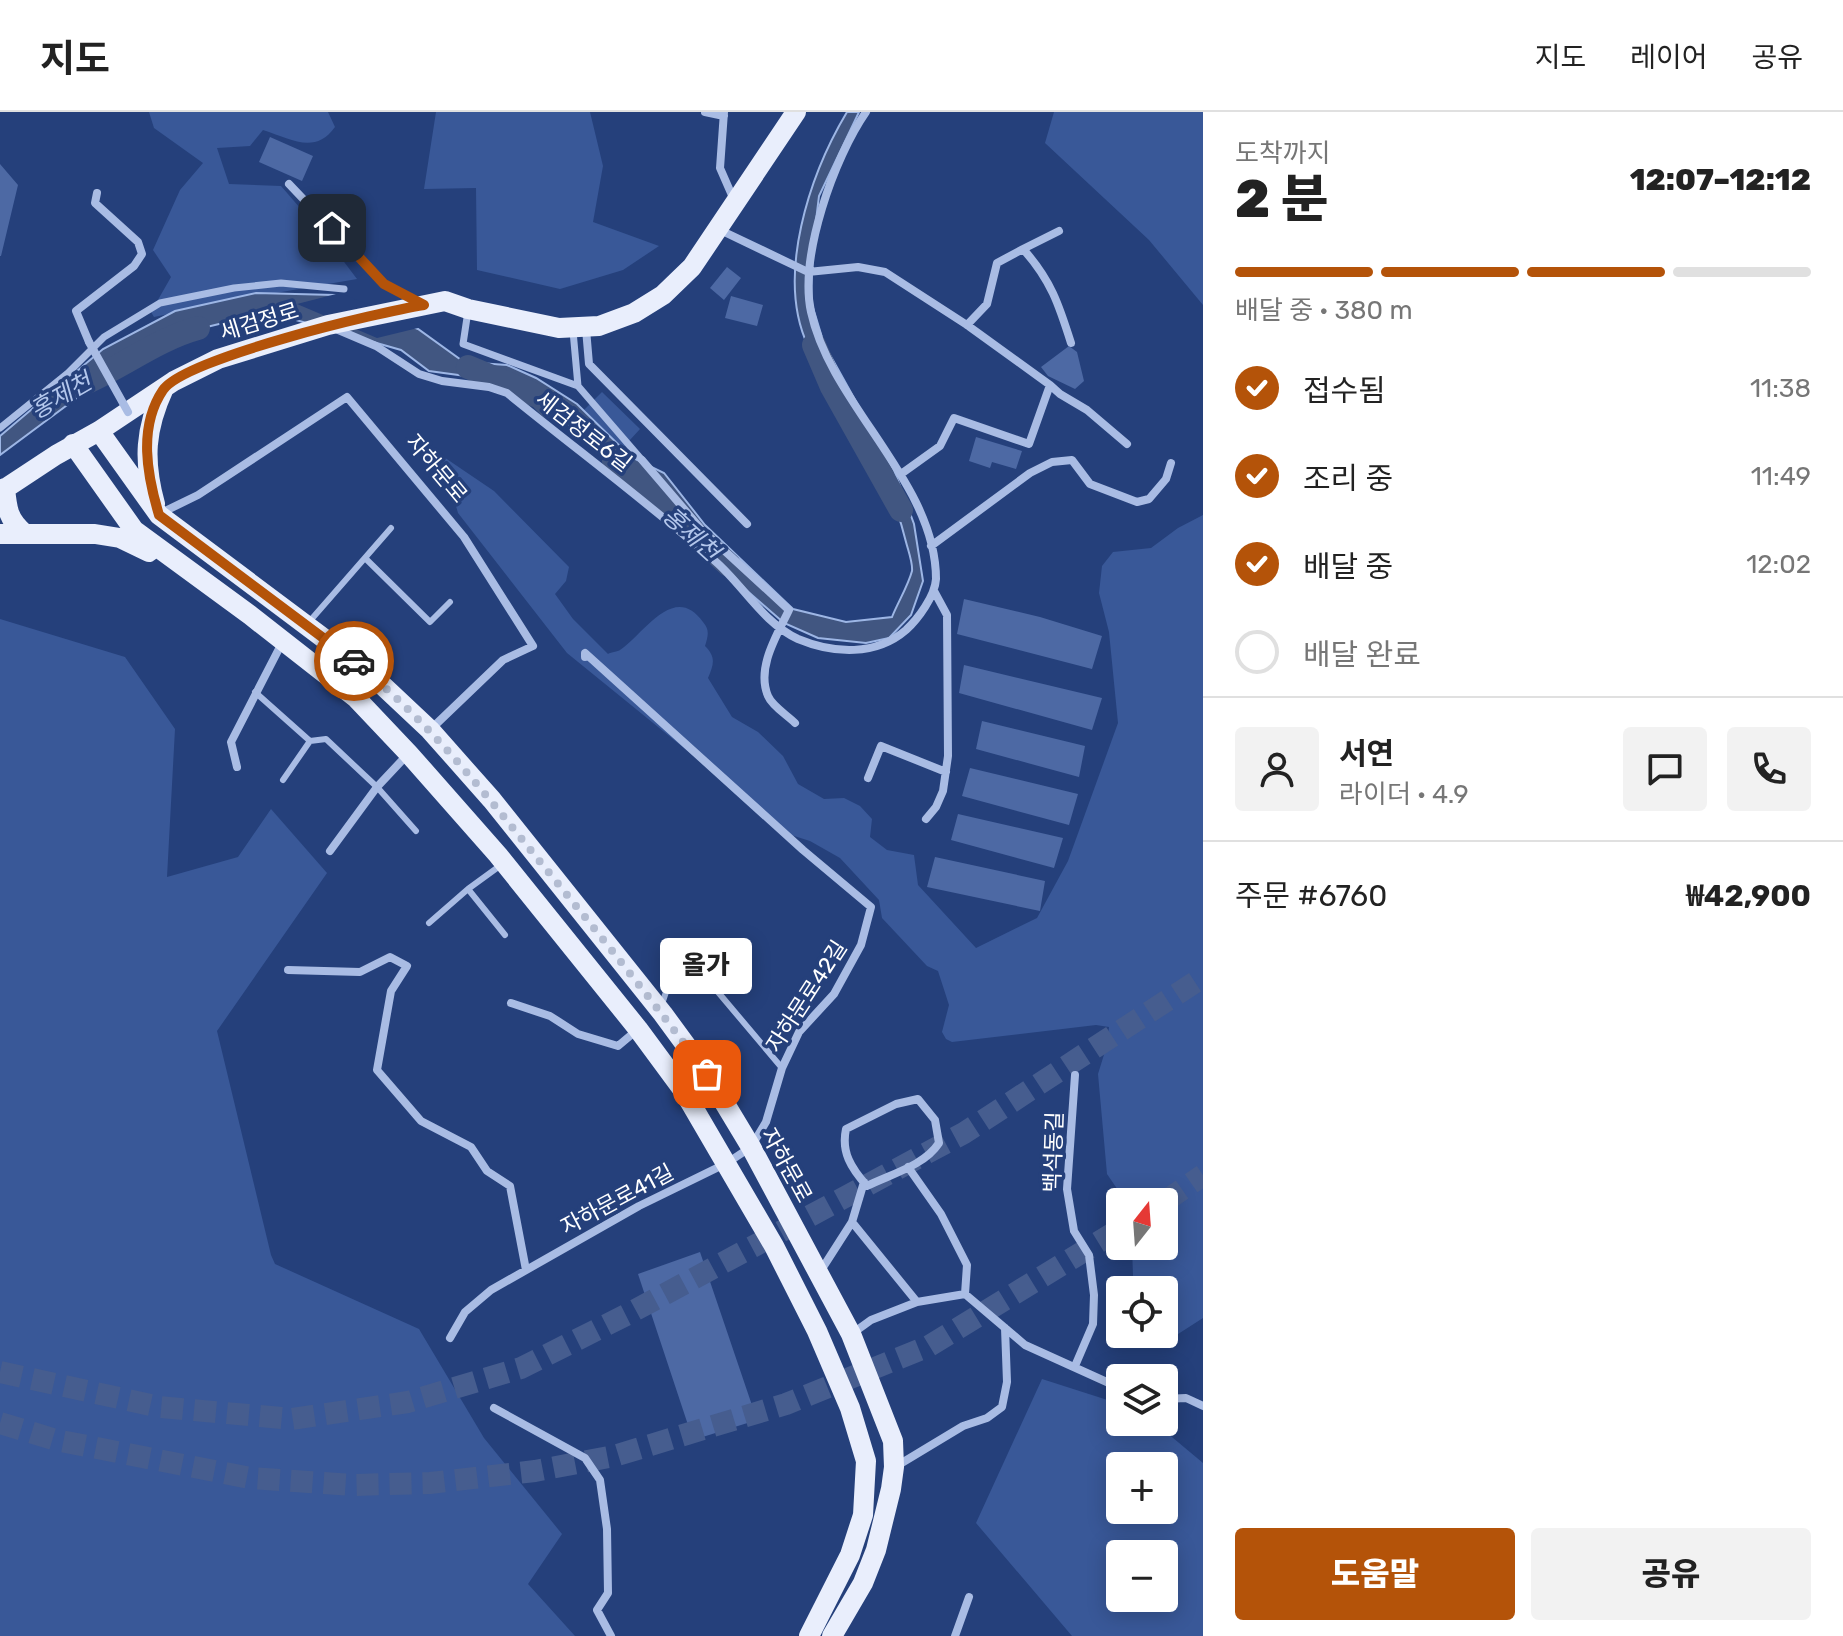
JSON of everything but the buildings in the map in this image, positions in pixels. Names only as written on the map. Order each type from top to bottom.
[{"type":"main road","name":"세검정로","points":[[2,486],[218,359],[334,324],[445,301],[541,326],[579,328],[634,313],[663,295],[692,267],[796,112]]},
{"type":"main road","points":[[159,515],[150,484],[147,443],[152,415],[164,388]]},
{"type":"main road","name":"자하문로","points":[[99,431],[159,515],[307,625],[380,683],[430,730],[492,800],[707,1074],[751,1147],[851,1334],[893,1441],[894,1467],[886,1517],[876,1550],[863,1583],[832,1636]]},
{"type":"main road","points":[[73,444],[134,530],[356,698],[409,754],[504,863],[638,1029],[683,1090],[727,1163],[817,1331],[850,1408],[866,1461],[863,1515],[850,1555],[809,1636]]},
{"type":"main road","points":[[2,486],[7,513],[12,523],[24,533]]},
{"type":"main road","points":[[0,534],[95,534],[120,538],[187,570]]},
{"type":"street","points":[[705,112],[724,114],[720,168],[735,202]]},
{"type":"street","points":[[866,112],[856,127],[825,197],[808,272],[811,311],[820,340],[836,373],[901,474],[924,524],[936,579],[934,591],[947,615],[946,772],[936,807],[926,819]]},
{"type":"street","name":"세검정로","points":[[289,184],[384,284],[415,306]]},
{"type":"street","points":[[97,193],[95,203],[138,242],[142,254],[134,266],[76,311],[89,342],[128,412]]},
{"type":"street","points":[[717,229],[808,272],[858,267],[885,272],[967,325],[1087,410],[1127,444]]},
{"type":"street","points":[[967,325],[987,304],[997,263],[1059,231]]},
{"type":"street","points":[[1023,249],[1042,270],[1056,295],[1071,343]]},
{"type":"street","points":[[0,428],[68,373],[104,337],[160,303],[234,288],[281,283],[344,289]]},
{"type":"street","points":[[468,309],[463,344],[578,386],[702,530],[789,610],[764,675],[768,698],[795,723]]},
{"type":"street","name":"세검정로6길","points":[[334,324],[419,374],[507,393],[718,564],[780,629],[811,644],[833,649],[878,648],[895,639],[915,621],[934,591]]},
{"type":"street","points":[[578,386],[579,328]]},
{"type":"street","points":[[579,328],[589,364],[747,524]]},
{"type":"street","points":[[901,474],[940,446],[954,418],[1029,444],[1050,385]]},
{"type":"street","name":"자하문로","points":[[159,515],[198,495],[347,397],[464,537],[533,646],[503,660],[430,730]]},
{"type":"street","points":[[931,546],[1030,473],[1052,462],[1072,460],[1090,484],[1137,502],[1149,499],[1166,479],[1171,463]]},
{"type":"street","points":[[237,767],[231,742],[283,640]]},
{"type":"street","name":"자하문로42길","points":[[585,657],[585,653],[803,850],[871,907],[861,945],[834,994],[799,1032],[782,1068],[766,1122],[751,1147]]},
{"type":"street","points":[[868,778],[881,746],[946,772]]},
{"type":"street","points":[[330,851],[377,787],[409,754]]},
{"type":"street","points":[[288,970],[360,972],[390,957],[407,966],[391,991],[377,1070],[421,1121],[471,1147],[487,1171],[510,1186],[526,1270]]},
{"type":"street","points":[[511,1003],[550,1016],[578,1034],[618,1046],[638,1029]]},
{"type":"street","name":"백석동길","points":[[1075,1075],[1067,1189],[1074,1231],[1089,1255],[1094,1295],[1093,1324],[1075,1366]]},
{"type":"street","points":[[918,1099],[935,1120],[939,1143],[932,1153],[908,1167],[867,1186],[856,1173],[842,1145],[846,1129],[896,1104],[918,1099]]},
{"type":"street","name":"자하문로41길","points":[[450,1338],[465,1312],[491,1290],[639,1206],[727,1163],[751,1147]]},
{"type":"street","points":[[908,1167],[941,1214],[967,1265],[965,1294]]},
{"type":"street","points":[[819,1274],[852,1222],[864,1182]]},
{"type":"street","points":[[852,1222],[917,1302]]},
{"type":"street","points":[[851,1334],[871,1320],[917,1302],[965,1294],[1025,1345],[1106,1381]]},
{"type":"street","points":[[894,1467],[1002,1407],[1007,1382],[1005,1328]]},
{"type":"street","points":[[1178,1398],[1186,1398],[1203,1406]]},
{"type":"street","points":[[494,1408],[585,1458],[600,1480],[607,1529],[608,1593],[597,1610],[611,1636]]},
{"type":"street","points":[[955,1636],[969,1597]]},
{"type":"lane","points":[[307,625],[391,528]]},
{"type":"lane","points":[[365,558],[430,622],[450,602]]},
{"type":"lane","points":[[255,692],[310,741]]},
{"type":"lane","points":[[283,780],[310,741],[326,739],[377,787],[416,831]]},
{"type":"lane","points":[[429,923],[504,863]]},
{"type":"lane","points":[[468,889],[505,935]]},
{"type":"lane","points":[[660,1011],[674,968],[685,963],[696,966],[782,1068]]},
{"type":"shaded area","points":[[149,112],[328,112],[335,127],[319,141],[302,142],[263,130],[250,146],[217,148],[229,184],[281,186],[357,279],[154,317],[151,312],[171,277],[153,250],[180,190],[203,163],[154,128]]},
{"type":"shaded area","points":[[436,112],[590,112],[603,166],[593,222],[659,246],[623,270],[560,289],[477,270],[476,188],[424,189]]},
{"type":"shaded area","points":[[1054,112],[1203,112],[1203,305],[1149,240],[1045,143]]},
{"type":"shaded area","points":[[602,392],[640,429],[618,453],[578,416]]},
{"type":"shaded area","points":[[432,449],[494,491],[569,567],[566,581],[555,594],[573,619],[608,654],[620,650],[670,609],[681,607],[692,611],[708,630],[705,646],[713,661],[708,678],[732,717],[758,732],[783,756],[798,784],[824,799],[844,798],[860,806],[872,819],[870,837],[887,850],[914,855],[918,885],[976,948],[1037,918],[1068,861],[1118,723],[1109,632],[1099,593],[1102,566],[1113,552],[1151,548],[1178,528],[1203,515],[1203,1318],[1178,1334],[1178,1276],[1133,1276],[1132,1260],[1178,1260],[1178,1188],[1117,1188],[1107,1174],[1098,1074],[1109,1027],[1096,1025],[952,1042],[946,1039],[942,1032],[949,1005],[938,971],[927,966],[882,918],[879,900],[840,858],[810,841],[791,835],[567,653],[458,513],[448,478]]},
{"type":"shaded area","points":[[0,619],[125,657],[175,729],[167,877],[238,857],[271,809],[327,873],[217,1031],[271,1255],[275,1264],[419,1329],[484,1438],[562,1534],[528,1584],[575,1636],[0,1636]]},
{"type":"shaded area","points":[[1042,1379],[1106,1400],[1106,1436],[1171,1436],[1203,1463],[1203,1636],[1072,1636],[976,1523]]},
{"type":"water","name":"홍제천","points":[[847,112],[859,112],[819,196],[811,301],[824,344],[894,470],[914,524],[923,581],[911,615],[889,638],[866,643],[818,638],[784,623],[745,589],[675,512],[661,491],[627,478],[560,417],[510,382],[429,371],[401,350],[268,312],[174,335],[117,368],[0,455],[0,436],[103,349],[175,311],[256,293],[335,295],[418,329],[464,362],[507,365],[536,378],[577,404],[631,457],[664,473],[705,525],[793,609],[846,622],[892,617],[912,571],[901,523],[864,435],[808,346],[799,318],[795,289],[801,226],[810,195],[833,137]]},
{"type":"pier","points":[[340,293],[422,327],[377,338],[297,304]]},
{"type":"waterway","name":"홍제천","points":[[87,382],[169,339],[198,328]]},
{"type":"waterway","name":"홍제천","points":[[814,345],[832,387],[901,510]]},
{"type":"waterway","name":"홍제천","points":[[468,367],[540,397],[549,406]]},
{"type":"waterway","name":"홍제천","points":[[614,461],[729,565]]},
{"type":"tunnel","points":[[0,1372],[160,1407],[292,1419],[408,1402],[521,1368],[964,1133],[1203,977]]},
{"type":"tunnel","points":[[1178,1192],[1203,1175]]},
{"type":"tunnel","points":[[0,1423],[56,1440],[250,1478],[352,1485],[430,1483],[535,1471],[614,1456],[786,1404],[929,1346],[1106,1238]]},
{"type":"way so far","points":[[354,661],[430,730],[460,762],[663,1014],[707,1074]]},
{"type":"place","name":"올가","points":[[707,1074]]},
{"type":"route","points":[[332,228],[384,284],[424,305],[328,325],[218,359],[164,388],[152,415],[147,443],[150,484],[159,515],[354,661]]}]
